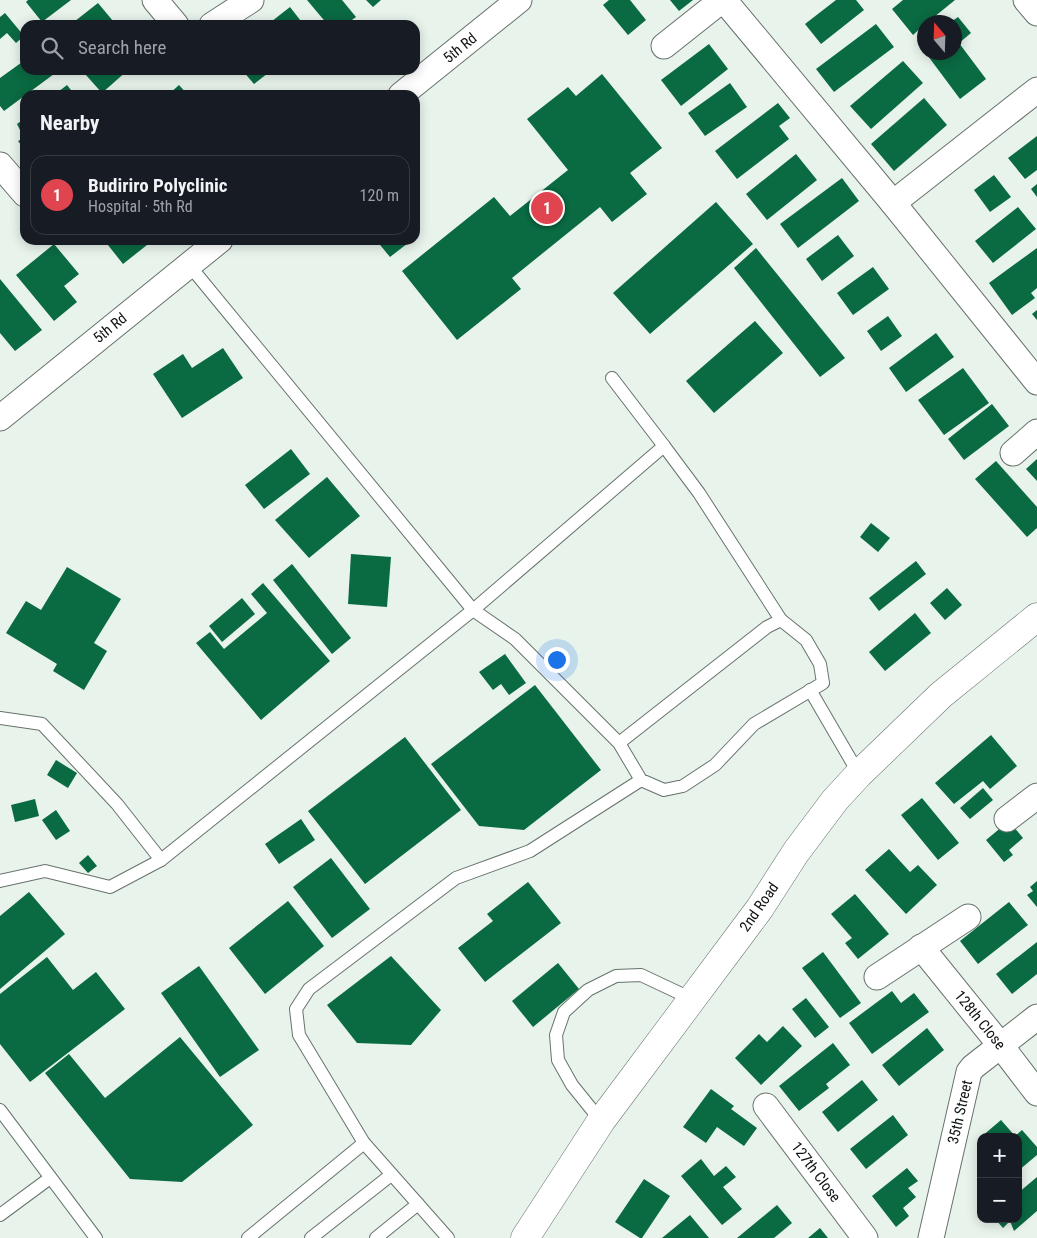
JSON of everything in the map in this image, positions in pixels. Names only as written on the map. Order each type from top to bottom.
[{"type":"street","points":[[155,0],[172,20]]},
{"type":"street","points":[[220,20],[251,0]]},
{"type":"street","name":"5th Rd","points":[[407,90],[519,0]]},
{"type":"street","points":[[664,46],[723,0],[893,203],[1037,382]]},
{"type":"street","points":[[1026,0],[1037,13]]},
{"type":"street","points":[[893,203],[1037,90]]},
{"type":"street","points":[[0,165],[20,188]]},
{"type":"street","name":"5th Rd","points":[[0,418],[214,245]]},
{"type":"street","points":[[1013,453],[1037,432]]},
{"type":"street","name":"2nd Road","points":[[525,1238],[601,1121],[760,908],[796,852],[835,800],[859,774],[941,695],[1037,616]]},
{"type":"street","points":[[1007,819],[1037,796]]},
{"type":"street","points":[[877,977],[968,917]]},
{"type":"street","name":"128th Close","points":[[921,948],[1001,1046],[1037,1094]]},
{"type":"street","name":"35th Street","points":[[931,1238],[969,1072],[972,1067],[1037,1017]]},
{"type":"street","name":"127th Close","points":[[766,1106],[866,1238]]},
{"type":"lane","points":[[190,264],[474,610],[515,639],[619,743],[641,780],[664,790],[683,786],[715,765],[754,724],[823,683],[820,664],[806,640],[781,620],[698,493],[612,378]]},
{"type":"lane","points":[[0,881],[46,871],[110,887],[162,860],[474,610],[664,446]]},
{"type":"lane","points":[[619,743],[766,627],[781,620]]},
{"type":"lane","points":[[810,690],[859,774]]},
{"type":"lane","points":[[0,718],[42,724],[118,804],[162,860]]},
{"type":"lane","points":[[448,1238],[364,1143],[300,1035],[296,1009],[309,989],[456,878],[530,851],[641,780]]},
{"type":"lane","points":[[601,1121],[572,1085],[558,1060],[556,1035],[564,1012],[588,990],[616,976],[641,974],[692,999]]},
{"type":"lane","points":[[0,1110],[96,1238]]},
{"type":"lane","points":[[248,1238],[364,1143]]},
{"type":"lane","points":[[311,1238],[391,1175]]},
{"type":"lane","points":[[0,1215],[50,1178]]},
{"type":"lane","points":[[376,1238],[418,1204]]},
{"type":"building","points":[[28,0],[71,0],[45,20],[40,20],[26,2]]},
{"type":"building","points":[[307,0],[342,0],[356,17],[352,20],[324,20]]},
{"type":"building","points":[[366,0],[381,0],[373,7]]},
{"type":"building","points":[[609,0],[630,0],[646,20],[628,35],[603,5]]},
{"type":"building","points":[[670,0],[693,0],[679,11]]},
{"type":"building","points":[[836,0],[856,0],[864,10],[821,44],[805,24]]},
{"type":"building","points":[[903,0],[955,0],[937,15],[917,15],[917,31],[913,35],[892,9]]},
{"type":"building","points":[[98,3],[112,20],[76,20]]},
{"type":"building","points":[[290,7],[300,20],[273,20]]},
{"type":"building","points":[[5,13],[20,31],[20,40],[16,43],[7,33],[0,39],[0,17]]},
{"type":"building","points":[[962,22],[971,33],[962,40]]},
{"type":"building","points":[[876,24],[894,47],[834,92],[816,69]]},
{"type":"building","points":[[709,44],[728,69],[681,106],[661,80]]},
{"type":"building","points":[[962,47],[986,79],[960,99],[931,60],[962,60]]},
{"type":"building","points":[[903,61],[923,83],[871,129],[850,106]]},
{"type":"building","points":[[20,64],[20,75],[53,75],[32,90],[20,90],[20,99],[4,111],[0,106],[0,78]]},
{"type":"building","points":[[602,74],[662,148],[630,173],[647,194],[612,222],[600,207],[512,278],[521,289],[457,340],[402,271],[494,197],[510,216],[568,170],[527,119],[568,87],[576,96]]},
{"type":"building","points":[[86,75],[122,75],[105,90],[99,90]]},
{"type":"building","points":[[246,75],[266,75],[254,84]]},
{"type":"building","points":[[730,83],[747,107],[705,136],[688,113]]},
{"type":"building","points":[[67,85],[71,90],[60,90]]},
{"type":"building","points":[[179,85],[184,90],[174,90]]},
{"type":"building","points":[[924,98],[947,125],[894,171],[871,144]]},
{"type":"building","points":[[778,103],[790,118],[779,126],[789,139],[737,179],[715,151]]},
{"type":"building","points":[[1037,136],[1037,170],[1025,179],[1008,158]]},
{"type":"building","points":[[796,154],[817,180],[767,220],[746,194]]},
{"type":"building","points":[[994,175],[1011,197],[990,212],[974,190]]},
{"type":"building","points":[[842,178],[859,201],[798,248],[780,224]]},
{"type":"building","points":[[1037,184],[1037,197],[1031,189]]},
{"type":"building","points":[[716,202],[753,244],[650,334],[613,293]]},
{"type":"building","points":[[1018,207],[1036,229],[993,263],[975,241]]},
{"type":"building","points":[[838,235],[854,256],[822,281],[806,259]]},
{"type":"building","points":[[55,245],[79,274],[64,286],[77,302],[54,321],[16,275]]},
{"type":"building","points":[[108,245],[147,245],[123,264]]},
{"type":"building","points":[[380,245],[406,245],[390,257]]},
{"type":"building","points":[[756,248],[845,358],[820,377],[734,268]]},
{"type":"building","points":[[1037,248],[1037,288],[1031,293],[1035,298],[1012,315],[989,283]]},
{"type":"building","points":[[873,267],[889,289],[853,315],[837,293]]},
{"type":"building","points":[[0,279],[42,330],[15,351],[0,333]]},
{"type":"building","points":[[1037,310],[1037,320],[1032,314]]},
{"type":"building","points":[[888,316],[902,336],[881,351],[867,331]]},
{"type":"building","points":[[755,321],[783,353],[714,413],[686,381]]},
{"type":"building","points":[[936,333],[954,357],[906,392],[889,368]]},
{"type":"building","points":[[223,348],[243,378],[182,418],[153,374],[183,354],[192,368]]},
{"type":"building","points":[[963,368],[989,403],[944,435],[918,400]]},
{"type":"building","points":[[992,404],[1009,426],[964,460],[948,439]]},
{"type":"building","points":[[291,449],[310,474],[264,509],[245,485]]},
{"type":"building","points":[[1037,459],[1037,481],[1026,469]]},
{"type":"building","points":[[996,461],[1037,507],[1037,528],[1027,537],[975,479]]},
{"type":"building","points":[[327,477],[360,516],[309,558],[275,520]]},
{"type":"building","points":[[871,523],[890,538],[878,552],[860,537]]},
{"type":"building","points":[[351,554],[391,557],[387,607],[348,604]]},
{"type":"building","points":[[916,561],[926,574],[879,611],[869,598]]},
{"type":"building","points":[[292,564],[351,638],[332,654],[273,580]]},
{"type":"building","points":[[67,567],[121,599],[94,643],[107,651],[84,690],[53,671],[57,664],[6,633],[26,601],[41,610]]},
{"type":"building","points":[[263,583],[330,661],[261,720],[196,643],[210,632],[224,649],[267,613],[251,594]]},
{"type":"building","points":[[947,588],[962,605],[945,620],[930,603]]},
{"type":"building","points":[[242,598],[255,614],[222,642],[209,626]]},
{"type":"building","points":[[915,613],[931,633],[885,671],[869,652]]},
{"type":"building","points":[[505,654],[526,683],[509,695],[501,684],[493,690],[479,672]]},
{"type":"building","points":[[535,685],[601,770],[524,830],[479,826],[431,764]]},
{"type":"building","points":[[991,735],[1017,766],[990,789],[983,781],[954,804],[935,783]]},
{"type":"building","points":[[405,737],[461,810],[365,884],[308,811]]},
{"type":"building","points":[[56,760],[77,773],[68,788],[47,775]]},
{"type":"building","points":[[983,788],[993,800],[970,819],[960,808]]},
{"type":"building","points":[[922,798],[959,843],[938,860],[901,815]]},
{"type":"building","points":[[35,799],[39,816],[15,822],[11,805]]},
{"type":"building","points":[[56,810],[70,831],[56,840],[42,820]]},
{"type":"building","points":[[301,819],[315,840],[279,864],[265,844]]},
{"type":"building","points":[[1009,821],[1023,838],[1009,850],[1013,855],[1004,862],[986,840]]},
{"type":"building","points":[[889,849],[910,872],[918,865],[937,885],[906,914],[865,870]]},
{"type":"building","points":[[88,855],[97,866],[88,873],[79,863]]},
{"type":"building","points":[[331,858],[370,909],[332,938],[293,887]]},
{"type":"building","points":[[1037,881],[1037,907],[1027,895],[1033,891],[1030,887]]},
{"type":"building","points":[[528,882],[561,923],[485,982],[458,948],[493,921],[487,914]]},
{"type":"building","points":[[29,892],[65,934],[0,989],[0,916]]},
{"type":"building","points":[[855,894],[889,934],[858,959],[845,943],[852,938],[831,914]]},
{"type":"building","points":[[288,901],[324,946],[265,994],[229,948]]},
{"type":"building","points":[[1009,902],[1028,925],[978,964],[960,941]]},
{"type":"building","points":[[1037,942],[1037,974],[1012,994],[996,974]]},
{"type":"building","points":[[823,952],[861,1003],[840,1018],[802,968]]},
{"type":"building","points":[[391,956],[441,1010],[411,1045],[357,1043],[327,1005]]},
{"type":"building","points":[[47,957],[73,990],[96,972],[125,1009],[30,1082],[0,1044],[0,994]]},
{"type":"building","points":[[558,963],[579,989],[533,1027],[512,1001]]},
{"type":"building","points":[[199,966],[259,1050],[220,1077],[161,993]]},
{"type":"building","points":[[892,991],[901,1003],[914,993],[929,1012],[872,1054],[849,1023]]},
{"type":"building","points":[[806,998],[829,1027],[815,1038],[792,1009]]},
{"type":"building","points":[[783,1026],[802,1046],[761,1085],[735,1058],[759,1034],[767,1042]]},
{"type":"building","points":[[927,1028],[944,1050],[899,1086],[882,1065]]},
{"type":"building","points":[[180,1037],[253,1125],[182,1182],[130,1179],[45,1073],[69,1054],[105,1098]]},
{"type":"building","points":[[833,1043],[850,1065],[826,1084],[829,1088],[799,1111],[779,1086]]},
{"type":"building","points":[[862,1080],[878,1100],[838,1132],[822,1112]]},
{"type":"building","points":[[711,1089],[734,1106],[731,1109],[757,1128],[744,1146],[717,1127],[706,1143],[683,1127]]},
{"type":"building","points":[[893,1115],[908,1135],[866,1169],[850,1149]]},
{"type":"building","points":[[1001,1120],[1012,1133],[986,1133]]},
{"type":"building","points":[[1022,1130],[1037,1147],[1037,1155],[1022,1168],[1022,1133],[1018,1133]]},
{"type":"building","points":[[701,1159],[714,1176],[726,1166],[736,1177],[723,1187],[742,1209],[722,1225],[681,1176]]},
{"type":"building","points":[[907,1168],[918,1181],[908,1188],[916,1197],[903,1208],[909,1216],[896,1227],[872,1196]]},
{"type":"building","points":[[1037,1177],[1037,1211],[1014,1231],[1011,1223],[1022,1223],[1022,1190]]},
{"type":"building","points":[[644,1179],[670,1196],[642,1238],[640,1238],[615,1222]]},
{"type":"building","points":[[777,1205],[792,1223],[774,1238],[737,1238]]},
{"type":"building","points":[[690,1215],[709,1238],[662,1238]]},
{"type":"building","points":[[999,1223],[1008,1223],[1003,1228]]},
{"type":"building","points":[[820,1228],[828,1238],[808,1238]]},
{"type":"place","name":"Budiriro Polyclinic","points":[[547,208]]}]
